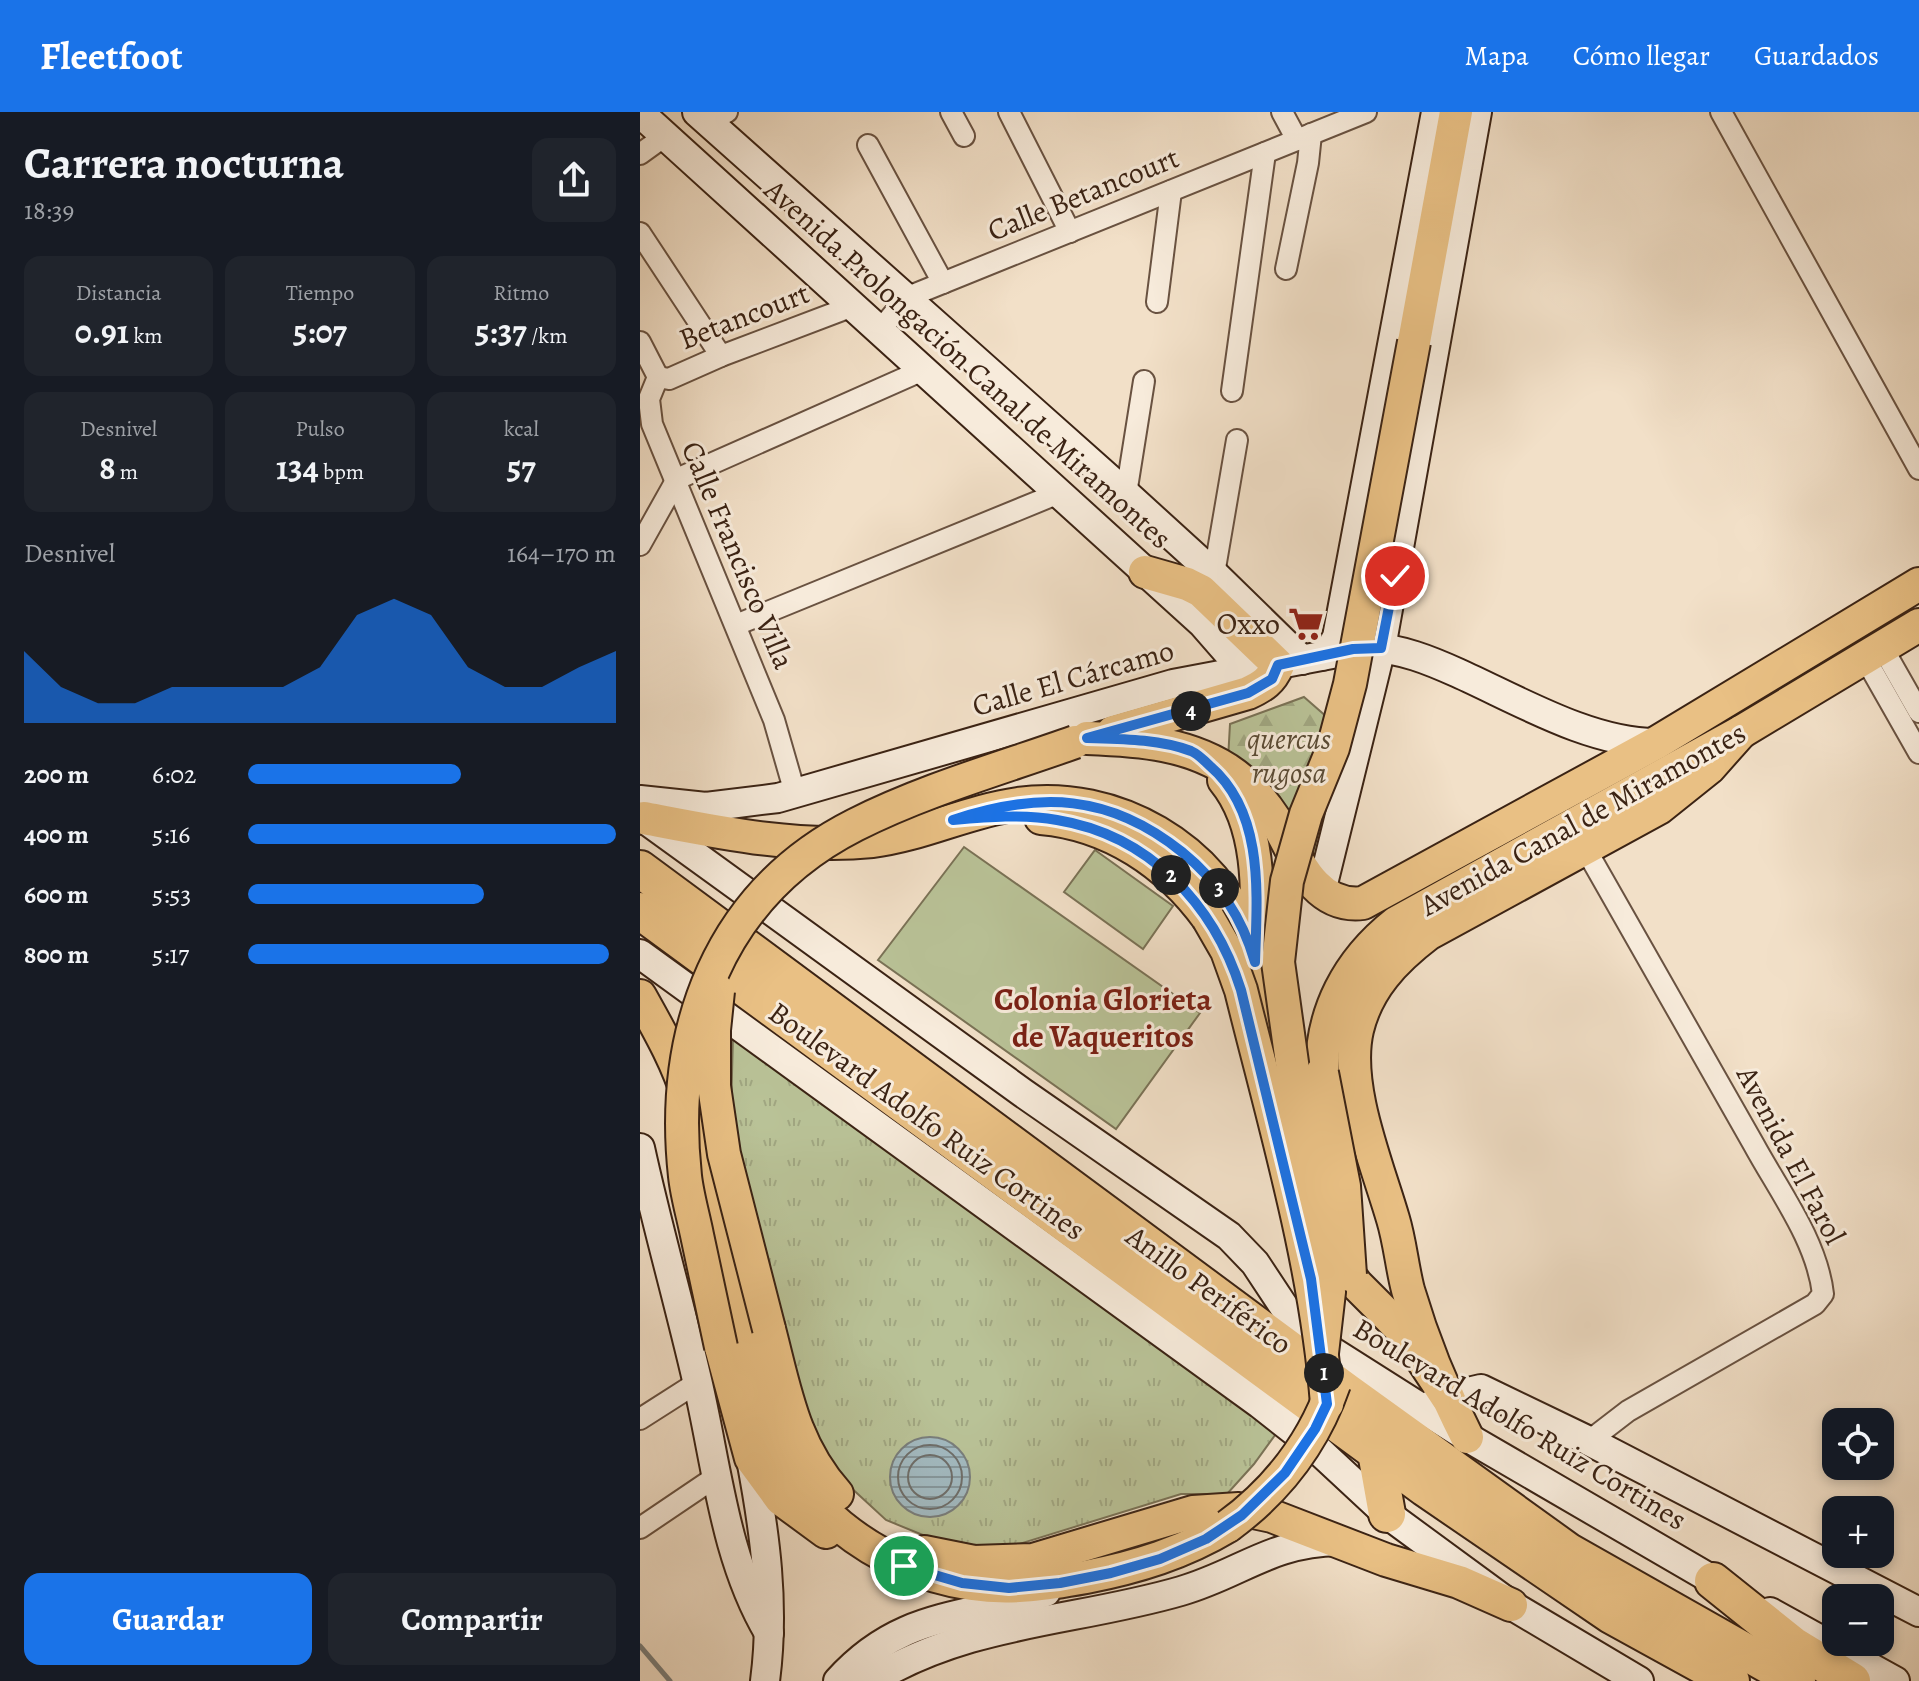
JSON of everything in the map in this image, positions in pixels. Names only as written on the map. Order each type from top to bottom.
[{"type":"highway","name":"Anillo Periférico","points":[[640,869],[1337,1398],[1569,1552],[1797,1681]]},
{"type":"highway","name":"Anillo Periférico","points":[[640,911],[1374,1450],[1611,1615],[1731,1681]]},
{"type":"highway","points":[[1328,1352],[1337,1398],[1423,1400]]},
{"type":"highway","points":[[1316,1448],[1374,1450],[1387,1514]]},
{"type":"highway","points":[[1713,1581],[1793,1645],[1852,1681]]},
{"type":"main road","points":[[765,1681],[769,1633],[768,1563],[751,1458],[721,1347],[685,1178],[681,1097],[687,1047],[700,1004],[723,952],[746,913],[777,879],[809,852],[852,826],[894,807],[1081,740],[1248,693],[1301,661],[1330,650],[1337,637],[1436,112]]},
{"type":"main road","points":[[1328,1352],[1326,1230],[1294,1077],[1278,962],[1287,881],[1306,814],[1333,748],[1350,684],[1456,112]]},
{"type":"main road","points":[[1321,892],[1388,613],[1477,112]]},
{"type":"main road","name":"Avenida Prolongación Canal de Miramontes","points":[[640,113],[1203,624],[1244,671]]},
{"type":"main road","name":"Avenida Prolongación Canal de Miramontes","points":[[711,115],[1214,574],[1301,661]]},
{"type":"main road","points":[[1157,523],[1136,563],[1201,591],[1301,661]]},
{"type":"main road","name":"Avenida Canal de Miramontes","points":[[1321,892],[1346,904],[1372,900],[1656,743],[1919,584]]},
{"type":"main road","points":[[1344,601],[1359,615],[1368,617],[1388,613]]},
{"type":"main road","name":"Avenida Canal de Miramontes","points":[[887,1558],[942,1578],[983,1586],[1034,1587],[1098,1575],[1183,1549],[1206,1539],[1242,1515],[1285,1473],[1337,1398],[1350,1262],[1344,1186],[1322,1073],[1323,1041],[1333,1003],[1350,971],[1383,933],[1409,915],[1741,732],[1919,625]]},
{"type":"main road","name":"Calle El Cárcamo","points":[[641,811],[754,803],[1173,684],[1353,649],[1381,648],[1422,657],[1594,733],[1627,741],[1656,743]]},
{"type":"main road","points":[[1467,1437],[1423,1400],[1400,1248],[1356,1087],[1354,1051],[1357,1032],[1373,989],[1410,948],[1447,923],[1675,797],[1709,768],[1741,732]]},
{"type":"main road","points":[[1081,740],[1148,742],[1192,752],[1222,767],[1249,787],[1275,820],[1295,856],[1321,892]]},
{"type":"main road","points":[[1192,752],[1227,783],[1244,812],[1249,828],[1255,886],[1255,962]]},
{"type":"main road","points":[[641,811],[743,835],[849,842],[896,837],[1019,804],[1061,801],[1100,807],[1135,819],[1165,838],[1218,886],[1240,920],[1255,962],[1312,1211],[1342,1267],[1416,1347],[1423,1400]]},
{"type":"main road","name":"Boulevard Adolfo Ruiz Cortines","points":[[641,811],[998,1075],[1229,1236],[1255,1263],[1294,1322],[1328,1352],[1423,1400]]},
{"type":"main road","points":[[953,820],[1056,819],[1094,830],[1156,861],[1188,892],[1208,918],[1227,951],[1241,990],[1328,1352]]},
{"type":"main road","points":[[723,952],[714,1030],[714,1086],[724,1154],[795,1427],[817,1471],[851,1510],[893,1539],[920,1551],[974,1562],[1033,1560],[1193,1512],[1223,1508],[1264,1514],[1386,1560],[1459,1582],[1511,1605]]},
{"type":"main road","name":"Boulevard Adolfo Ruiz Cortines","points":[[640,954],[1247,1395],[1316,1448],[1387,1514],[1511,1605],[1639,1681]]},
{"type":"main road","points":[[640,996],[666,1041],[688,1097],[760,1408],[768,1428],[788,1467],[823,1512],[854,1538],[887,1558]]},
{"type":"main road","points":[[640,1148],[645,1194],[698,1382],[743,1580],[769,1633]]},
{"type":"main road","points":[[1423,1400],[1481,1389],[1589,1441],[1919,1612]]},
{"type":"main road","name":"Boulevard Adolfo Ruiz Cortines","points":[[1467,1437],[1713,1581],[1895,1681]]},
{"type":"main road","points":[[751,1458],[769,1485],[794,1511],[831,1535],[887,1558]]},
{"type":"main road","points":[[871,1681],[925,1652],[967,1637],[1181,1591],[1279,1550],[1304,1543],[1338,1541]]},
{"type":"main road","points":[[838,1681],[866,1655],[909,1627],[935,1618],[1005,1604],[1098,1575]]},
{"type":"street","points":[[951,112],[964,136]]},
{"type":"street","points":[[1009,112],[1070,232]]},
{"type":"street","points":[[1282,112],[1304,137],[1308,163],[1286,269]]},
{"type":"street","name":"Calle Betancourt","points":[[880,330],[908,297],[1366,112]]},
{"type":"street","points":[[1721,112],[1919,469]]},
{"type":"street","points":[[640,154],[665,136]]},
{"type":"street","points":[[868,145],[943,283]]},
{"type":"street","points":[[1232,391],[1265,153]]},
{"type":"street","points":[[1157,302],[1171,191]]},
{"type":"street","points":[[640,233],[721,356]]},
{"type":"street","name":"Betancourt","points":[[658,377],[669,379],[853,306]]},
{"type":"street","points":[[640,342],[658,377]]},
{"type":"street","points":[[640,545],[677,479],[923,370]]},
{"type":"street","name":"Calle Francisco Villa","points":[[658,377],[649,399],[652,424],[774,720],[795,793]]},
{"type":"street","points":[[1126,494],[1144,381]]},
{"type":"street","points":[[1214,574],[1237,440]]},
{"type":"street","points":[[736,625],[1059,493]]},
{"type":"street","points":[[1874,652],[1919,712]]},
{"type":"street","points":[[1874,652],[1919,753]]},
{"type":"street","name":"Avenida El Farol","points":[[1585,848],[1798,1223],[1821,1277],[1823,1294],[1802,1312],[1639,1404],[1589,1441]]},
{"type":"street","points":[[640,1419],[698,1382]]},
{"type":"street","points":[[640,1528],[717,1476]]},
{"type":"green space","name":"quercus rugosa","points":[[1304,697],[1344,732],[1320,864],[1304,856],[1228,760],[1230,724]]},
{"type":"green space","points":[[964,847],[1200,1013],[1116,1129],[878,960]]},
{"type":"green space","points":[[1095,850],[1173,906],[1143,949],[1064,892]]},
{"type":"green space","points":[[733,1034],[1278,1431],[1254,1464],[1227,1494],[1181,1494],[1000,1550],[940,1542],[886,1520],[847,1484],[806,1424],[731,1113]]},
{"type":"water","points":[[930,1437],[945,1440],[958,1449],[967,1462],[970,1477],[967,1492],[958,1505],[945,1514],[930,1517],[915,1514],[902,1505],[893,1492],[890,1477],[893,1462],[902,1449],[915,1440]]},
{"type":"waterway","points":[[640,1646],[670,1681]]},
{"type":"place","name":"Oxxo","points":[[1306,624]]},
{"type":"district","name":"Colonia Glorieta de Vaqueritos","points":[[1103,1018]]},
{"type":"route","points":[[904,1566],[962,1583],[1009,1588],[1060,1583],[1160,1559],[1206,1539],[1255,1504],[1285,1473],[1321,1417],[1327,1404],[1324,1364],[1302,1234],[1241,990],[1227,951],[1208,918],[1188,892],[1156,861],[1094,830],[1056,819],[1009,817],[953,820],[1019,804],[1061,801],[1100,807],[1135,819],[1165,838],[1218,886],[1240,920],[1255,962],[1255,886],[1249,828],[1244,812],[1227,783],[1192,752],[1148,742],[1087,738],[1172,717],[1248,693],[1272,679],[1278,665],[1353,649],[1381,648],[1395,576]]}]
